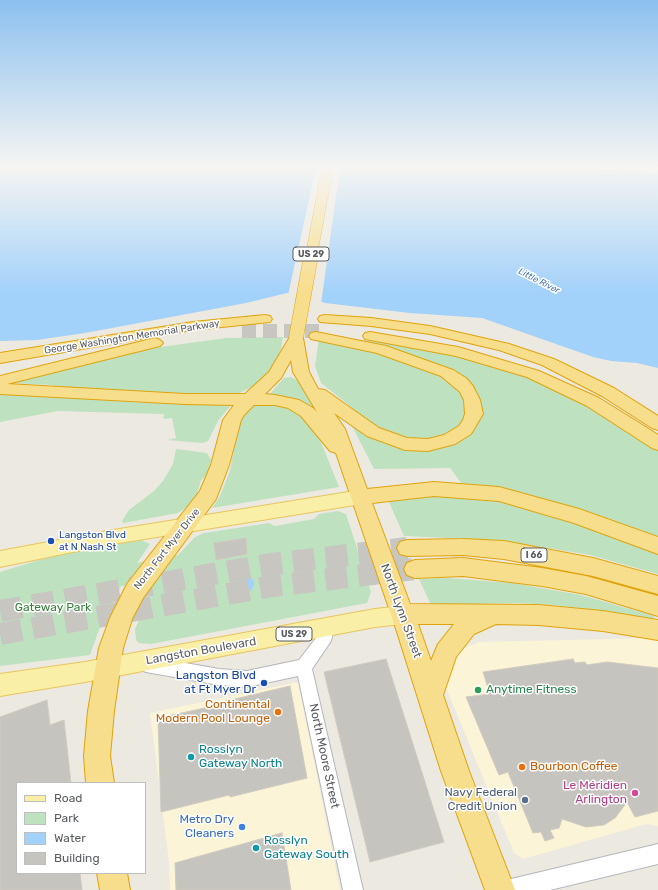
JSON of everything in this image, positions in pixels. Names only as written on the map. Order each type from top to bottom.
[{"type":"highway","name":"US 29","points":[[296,338],[320,210]]},
{"type":"highway","name":"George Washington Memorial Parkway","points":[[0,358],[193,326],[265,319]]},
{"type":"highway","points":[[321,329],[372,322],[430,330],[504,347],[548,362],[579,377],[608,392],[658,424]]},
{"type":"highway","points":[[309,387],[366,428],[382,436],[405,444],[428,445],[449,440],[466,430],[474,414],[472,400],[464,386],[441,370],[321,329]]},
{"type":"highway","points":[[321,329],[420,344],[472,355],[518,369],[549,380],[593,402],[658,444]]},
{"type":"highway","name":"George Washington Memorial Parkway","points":[[0,381],[176,339],[242,331]]},
{"type":"highway","name":"North Lynn Street","points":[[296,338],[299,365],[309,387],[336,429],[487,860],[500,890]]},
{"type":"highway","name":"North Fort Myer Drive","points":[[100,782],[97,756],[98,732],[107,668],[116,633],[130,600],[146,574],[186,525],[212,487],[232,420],[250,399],[275,375],[296,338]]},
{"type":"highway","points":[[0,389],[185,399],[275,400],[301,408],[314,418],[348,462]]},
{"type":"highway","points":[[361,497],[434,490],[499,494],[579,517],[658,546]]},
{"type":"highway","name":"I 66","points":[[407,548],[463,547],[504,550],[593,567],[658,585]]},
{"type":"highway","name":"I 66","points":[[415,569],[463,567],[528,575],[586,585],[658,606]]},
{"type":"highway","points":[[402,615],[425,613],[500,613],[577,618],[658,630]]},
{"type":"highway","points":[[430,695],[446,652],[458,634],[475,622],[500,613]]},
{"type":"highway","points":[[112,874],[115,890]]},
{"type":"main road","points":[[0,559],[186,525],[361,497]]},
{"type":"main road","name":"Langston Boulevard","points":[[0,685],[107,668],[375,618],[402,615]]},
{"type":"street","points":[[139,662],[196,673],[247,679],[304,667],[323,641],[326,628]]},
{"type":"street","name":"North Moore Street","points":[[304,667],[353,890]]},
{"type":"street","points":[[507,890],[658,854]]},
{"type":"shaded area","points":[[653,638],[658,640],[658,826],[646,824],[523,859],[514,853],[445,685],[459,650],[479,642]]},
{"type":"shaded area","points":[[298,682],[340,890],[170,890],[169,862],[150,713]]},
{"type":"green space","points":[[283,337],[281,349],[273,369],[252,387],[239,393],[224,396],[56,389],[54,385],[11,383],[89,362],[153,348],[226,338]]},
{"type":"green space","points":[[319,339],[349,343],[437,371],[463,391],[468,415],[459,430],[429,440],[410,440],[381,432],[352,413],[355,410],[321,383],[315,366]]},
{"type":"green space","points":[[360,340],[429,348],[512,371],[556,387],[647,441],[658,450],[658,539],[643,531],[590,512],[492,487],[462,484],[450,468],[374,469],[349,420],[361,428],[440,445],[479,408],[441,367],[406,353]]},
{"type":"green space","points":[[291,377],[298,381],[320,416],[296,400],[284,396],[268,396],[284,378]]},
{"type":"green space","points":[[0,393],[147,403],[232,404],[218,421],[208,441],[202,443],[167,440],[176,438],[172,418],[163,418],[164,414],[58,411],[0,422]]},
{"type":"green space","points":[[256,404],[282,406],[300,412],[317,432],[339,487],[212,508],[220,496],[230,471],[239,424],[248,409]]},
{"type":"green space","points":[[176,449],[207,453],[211,460],[207,475],[201,480],[196,498],[189,506],[178,513],[123,523],[122,521],[129,510],[154,491],[163,481],[173,464]]},
{"type":"green space","points":[[430,496],[464,497],[498,501],[594,530],[658,554],[658,574],[590,555],[542,547],[491,540],[404,536],[388,500]]},
{"type":"green space","name":"Gateway Park","points":[[338,511],[346,514],[371,592],[367,603],[151,644],[139,643],[136,640],[135,629],[153,591],[138,584],[121,586],[101,624],[90,655],[0,666],[0,572],[59,554],[141,540],[150,544],[137,563],[178,555],[195,537],[204,533],[269,523],[275,526],[314,519],[319,514]]},
{"type":"green space","points":[[447,578],[512,583],[581,595],[654,616],[654,620],[613,612],[554,605],[518,603],[431,605],[419,579]]},
{"type":"water","name":"Little River","points":[[0,210],[658,210],[658,368],[637,363],[611,361],[593,357],[482,318],[410,313],[325,303],[295,293],[287,293],[246,303],[85,333],[37,340],[0,341]]},
{"type":"water","points":[[243,576],[249,576],[254,581],[252,590],[249,592],[243,592],[238,587],[238,581]]},
{"type":"pier","points":[[307,210],[334,210],[321,304],[306,298],[288,295]]},
{"type":"building","points":[[246,538],[247,554],[216,560],[214,543]]},
{"type":"building","points":[[386,659],[444,842],[370,862],[324,672]]},
{"type":"building","points":[[573,659],[575,663],[585,662],[587,665],[607,662],[658,668],[658,811],[635,817],[627,802],[615,818],[604,825],[586,827],[562,819],[559,828],[550,830],[554,838],[545,841],[541,832],[533,833],[508,772],[499,775],[466,697],[490,694],[483,672]]},
{"type":"building","points":[[290,686],[307,778],[161,812],[158,718],[219,705],[218,703]]},
{"type":"building","points":[[47,700],[50,725],[64,720],[71,782],[16,782],[16,874],[80,874],[82,890],[0,890],[0,717]]},
{"type":"building","name":"Rosslyn Gateway South","points":[[282,833],[291,890],[176,890],[175,863]]},
{"type":"tunnel","points":[[242,331],[322,331]]},
{"type":"tunnel","points":[[0,611],[271,564],[407,548]]},
{"type":"tunnel","points":[[0,634],[273,586],[415,569]]},
{"type":"place","name":"Langston Blvd at N Nash St","points":[[51,541]]},
{"type":"place","name":"Langston Blvd at Ft Myer Dr","points":[[264,683]]},
{"type":"place","name":"Anytime Fitness","points":[[478,690]]},
{"type":"place","name":"Continental Modern Pool Lounge","points":[[278,712]]},
{"type":"place","name":"Rosslyn Gateway North","points":[[191,757]]},
{"type":"place","name":"Bourbon Coffee","points":[[522,767]]},
{"type":"place","name":"Le Méridien Arlington","points":[[635,793]]},
{"type":"place","name":"Navy Federal Credit Union","points":[[525,800]]},
{"type":"place","name":"Metro Dry Cleaners","points":[[242,827]]},
{"type":"place","name":"Rosslyn Gateway South","points":[[256,848]]}]
